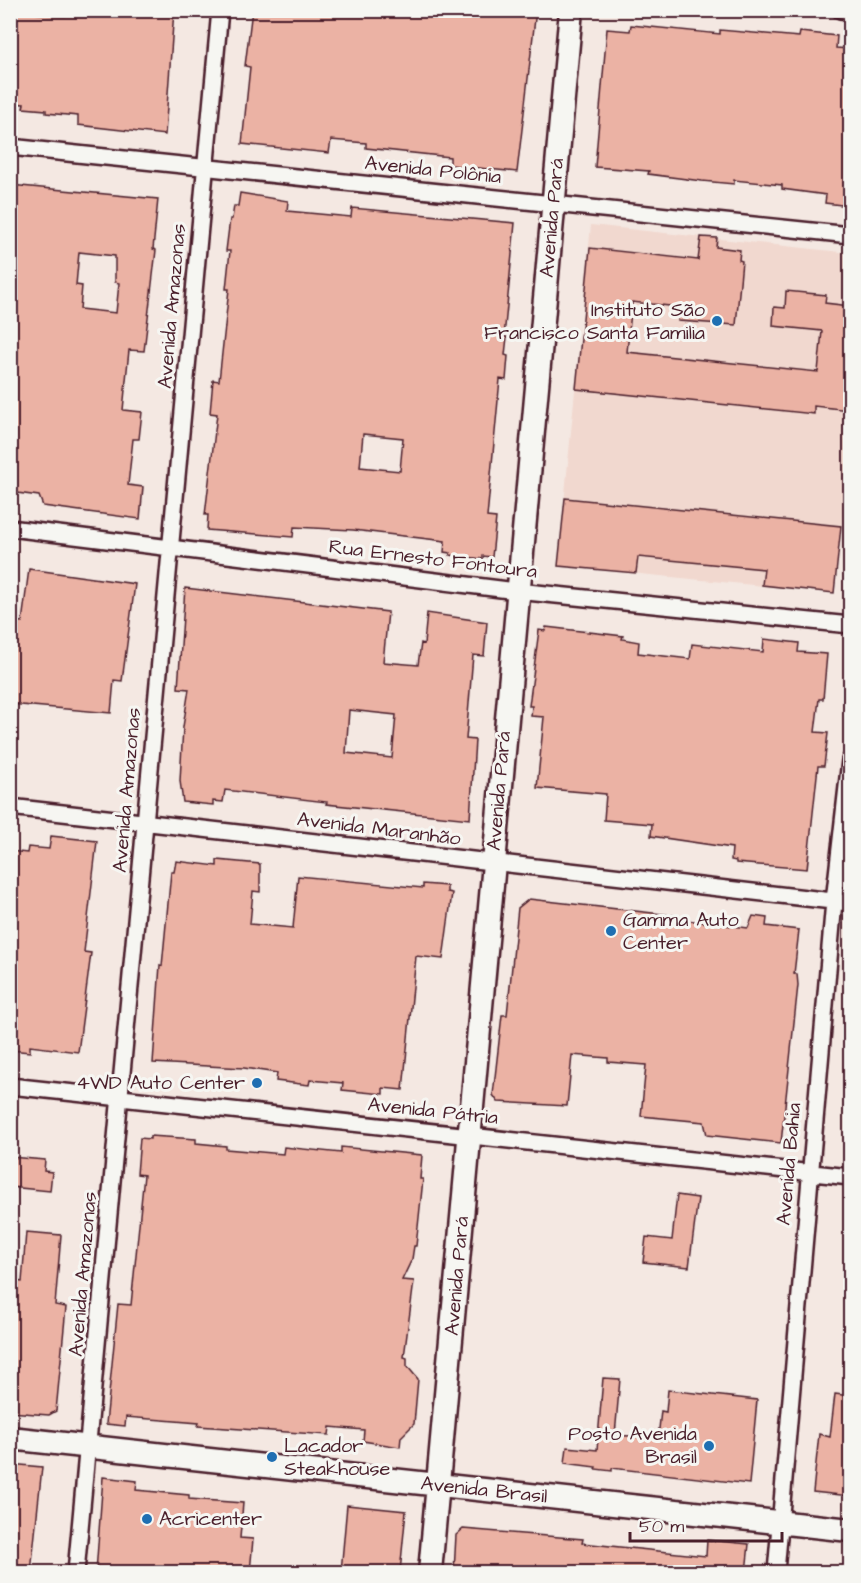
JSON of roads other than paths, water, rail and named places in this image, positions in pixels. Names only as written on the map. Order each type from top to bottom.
[{"type":"street","name":"Avenida Amazonas","points":[[76,1572],[220,10]]},
{"type":"street","name":"Avenida Pará","points":[[430,1572],[571,10]]},
{"type":"street","points":[[840,10],[850,12]]},
{"type":"street","name":"Avenida Polônia","points":[[10,147],[850,235]]},
{"type":"street","name":"Rua Ernesto Fontoura","points":[[10,528],[517,591],[850,625]]},
{"type":"street","name":"Avenida Bahia","points":[[776,1572],[809,1173],[834,901],[850,760]]},
{"type":"street","name":"Avenida Maranhão","points":[[10,807],[850,903]]},
{"type":"street","name":"Avenida Pátria","points":[[10,1086],[850,1177]]},
{"type":"street","name":"Avenida Brasil","points":[[10,1438],[850,1530]]},
{"type":"place","name":"Instituto São Francisco Santa Familia","points":[[717,321]]},
{"type":"place","name":"Gamma Auto Center","points":[[611,931]]},
{"type":"place","name":"4WD Auto Center","points":[[257,1083]]},
{"type":"place","name":"Posto Avenida Brasil","points":[[709,1446]]},
{"type":"place","name":"Lacador Steakhouse","points":[[272,1457]]},
{"type":"place","name":"Acricenter","points":[[147,1519]]}]
